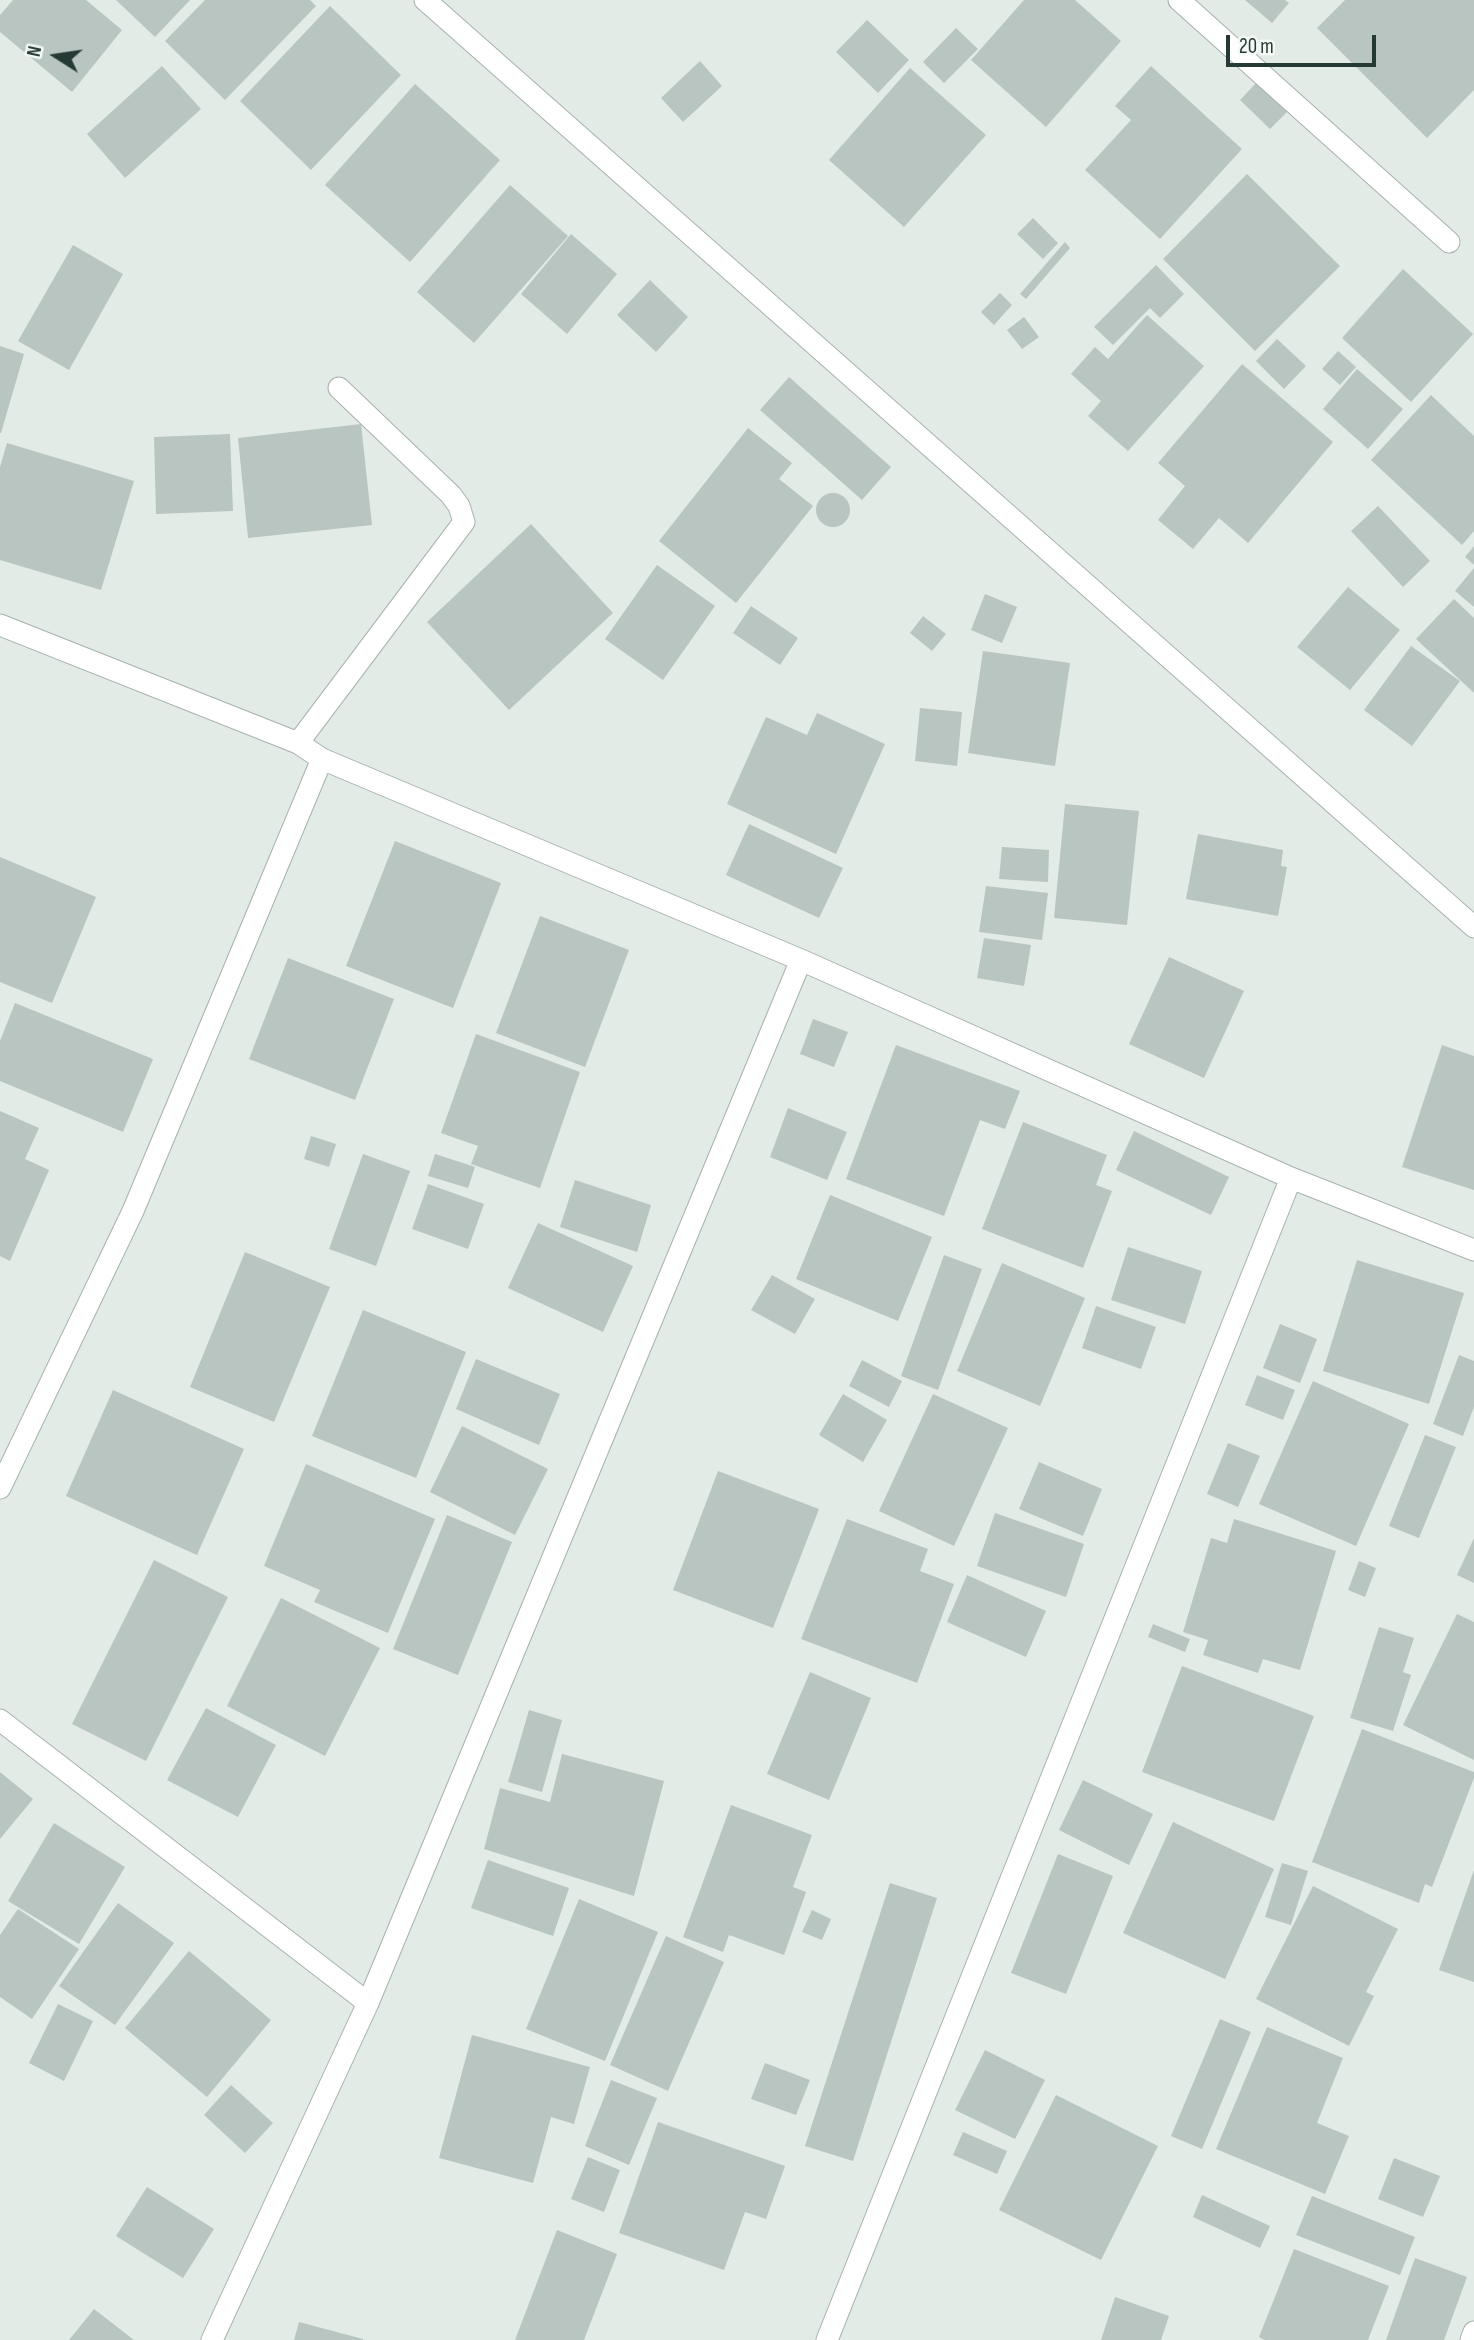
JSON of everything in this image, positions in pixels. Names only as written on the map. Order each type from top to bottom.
[{"type":"street","points":[[425,0],[1470,916]]},
{"type":"street","points":[[1179,0],[1449,242]]},
{"type":"street","points":[[298,743],[464,522],[451,495],[339,388]]},
{"type":"street","points":[[0,625],[298,743],[322,760],[801,960],[1291,1178],[1474,1250]]},
{"type":"street","points":[[0,1488],[133,1210],[322,760]]},
{"type":"street","points":[[212,2340],[368,2003],[801,960]]},
{"type":"street","points":[[827,2340],[1291,1178]]},
{"type":"street","points":[[0,1720],[368,2003]]},
{"type":"street","points":[[1471,2340],[1474,2332]]},
{"type":"building","points":[[13,0],[86,0],[122,30],[72,92],[0,32],[0,15]]},
{"type":"building","points":[[116,0],[190,0],[155,37]]},
{"type":"building","points":[[205,0],[310,0],[316,6],[225,100],[165,41]]},
{"type":"building","points":[[1024,0],[1075,0],[1121,41],[1046,127],[971,60]]},
{"type":"building","points":[[1245,0],[1285,0],[1289,3],[1272,23]]},
{"type":"building","points":[[1345,0],[1474,0],[1474,90],[1427,138],[1317,28]]},
{"type":"building","points":[[330,6],[401,75],[311,170],[240,101]]},
{"type":"building","points":[[867,20],[909,60],[878,93],[836,52]]},
{"type":"building","points":[[956,28],[978,49],[944,83],[923,62]]},
{"type":"building","points":[[700,61],[722,86],[683,122],[661,98]]},
{"type":"building","points":[[162,66],[201,109],[125,178],[87,134]]},
{"type":"building","points":[[1151,66],[1242,149],[1160,239],[1085,170],[1131,120],[1115,106]]},
{"type":"building","points":[[910,68],[986,135],[904,227],[829,160]]},
{"type":"building","points":[[1260,79],[1290,109],[1270,129],[1240,100]]},
{"type":"building","points":[[415,84],[500,160],[410,262],[325,185]]},
{"type":"building","points":[[1247,174],[1340,266],[1255,351],[1163,259]]},
{"type":"building","points":[[510,185],[568,236],[474,343],[417,292]]},
{"type":"building","points":[[1033,218],[1058,243],[1043,259],[1017,234]]},
{"type":"building","points":[[571,234],[617,274],[567,334],[521,294]]},
{"type":"building","points":[[1065,242],[1070,248],[1026,299],[1020,294]]},
{"type":"building","points":[[73,245],[123,274],[69,370],[18,341]]},
{"type":"building","points":[[1156,265],[1184,294],[1160,318],[1150,308],[1113,345],[1094,327]]},
{"type":"building","points":[[1403,269],[1473,334],[1411,402],[1342,338]]},
{"type":"building","points":[[650,280],[688,317],[656,352],[617,315]]},
{"type":"building","points":[[1000,293],[1012,305],[994,325],[981,312]]},
{"type":"building","points":[[1147,315],[1204,366],[1128,451],[1088,416],[1101,401],[1071,374],[1095,347],[1108,359]]},
{"type":"building","points":[[1024,317],[1039,337],[1022,349],[1007,330]]},
{"type":"building","points":[[1277,339],[1306,366],[1284,389],[1256,361]]},
{"type":"building","points":[[0,346],[24,354],[1,433],[0,433]]},
{"type":"building","points":[[1338,351],[1356,367],[1340,385],[1322,369]]},
{"type":"building","points":[[1242,364],[1333,442],[1248,543],[1219,518],[1193,549],[1158,520],[1185,486],[1158,463]]},
{"type":"building","points":[[1357,369],[1403,409],[1368,449],[1323,409]]},
{"type":"building","points":[[789,377],[891,467],[862,500],[760,410]]},
{"type":"building","points":[[1431,395],[1474,436],[1474,531],[1462,545],[1371,460]]},
{"type":"building","points":[[361,424],[372,525],[248,538],[238,438]]},
{"type":"building","points":[[748,428],[792,463],[779,479],[813,506],[736,603],[659,541]]},
{"type":"building","points":[[230,434],[233,511],[156,514],[154,437]]},
{"type":"building","points":[[7,443],[134,481],[101,590],[0,560],[0,467]]},
{"type":"building","points":[[833,493],[845,498],[850,510],[845,522],[833,527],[821,522],[816,510],[821,498]]},
{"type":"building","points":[[1378,506],[1430,561],[1403,587],[1351,531]]},
{"type":"building","points":[[531,524],[613,613],[509,710],[427,622]]},
{"type":"building","points":[[1474,546],[1474,565],[1465,557]]},
{"type":"building","points":[[657,565],[715,606],[663,680],[605,639]]},
{"type":"building","points":[[1474,568],[1474,607],[1455,591]]},
{"type":"building","points":[[1348,587],[1400,630],[1350,690],[1297,647]]},
{"type":"building","points":[[985,594],[1017,607],[1002,643],[971,630]]},
{"type":"building","points":[[1454,599],[1474,618],[1474,693],[1416,639]]},
{"type":"building","points":[[751,606],[798,638],[780,665],[733,633]]},
{"type":"building","points":[[923,616],[946,634],[932,651],[910,633]]},
{"type":"building","points":[[1411,646],[1460,681],[1412,746],[1364,710]]},
{"type":"building","points":[[983,651],[1070,663],[1055,766],[968,753]]},
{"type":"building","points":[[920,708],[962,712],[957,766],[915,761]]},
{"type":"building","points":[[817,713],[885,744],[836,854],[727,804],[766,717],[807,735]]},
{"type":"building","points":[[1065,804],[1139,811],[1127,925],[1054,918]]},
{"type":"building","points":[[749,824],[843,868],[819,918],[726,875]]},
{"type":"building","points":[[1198,834],[1283,850],[1281,866],[1287,867],[1278,916],[1186,899]]},
{"type":"building","points":[[395,841],[501,883],[453,1008],[346,966]]},
{"type":"building","points":[[1002,847],[1049,850],[1048,882],[999,879]]},
{"type":"building","points":[[0,857],[96,897],[52,1003],[0,982]]},
{"type":"building","points":[[986,886],[1048,893],[1042,940],[979,932]]},
{"type":"building","points":[[540,916],[629,950],[585,1067],[496,1033]]},
{"type":"building","points":[[984,938],[1031,945],[1024,986],[977,978]]},
{"type":"building","points":[[1169,957],[1244,991],[1204,1078],[1129,1044]]},
{"type":"building","points":[[288,958],[394,999],[355,1100],[249,1059]]},
{"type":"building","points":[[15,1003],[153,1059],[123,1132],[0,1081],[0,1041]]},
{"type":"building","points":[[813,1019],[848,1032],[834,1067],[800,1054]]},
{"type":"building","points":[[476,1034],[580,1072],[540,1188],[471,1164],[478,1146],[441,1133]]},
{"type":"building","points":[[896,1045],[1020,1091],[1005,1129],[980,1120],[944,1216],[846,1179]]},
{"type":"building","points":[[1442,1045],[1474,1056],[1474,1190],[1402,1167]]},
{"type":"building","points":[[788,1108],[847,1132],[827,1180],[770,1157]]},
{"type":"building","points":[[0,1111],[39,1128],[25,1159],[49,1170],[10,1261],[0,1256]]},
{"type":"building","points":[[1023,1122],[1107,1155],[1096,1185],[1112,1191],[1083,1268],[982,1229]]},
{"type":"building","points":[[1134,1131],[1229,1177],[1211,1215],[1116,1170]]},
{"type":"building","points":[[311,1136],[336,1144],[329,1167],[304,1159]]},
{"type":"building","points":[[363,1154],[410,1171],[376,1266],[329,1249]]},
{"type":"building","points":[[435,1154],[475,1167],[468,1188],[428,1176]]},
{"type":"building","points":[[575,1180],[651,1205],[637,1252],[560,1227]]},
{"type":"building","points":[[428,1184],[484,1204],[468,1249],[412,1229]]},
{"type":"building","points":[[830,1195],[932,1237],[898,1321],[796,1279]]},
{"type":"building","points":[[538,1223],[633,1266],[603,1332],[508,1288]]},
{"type":"building","points":[[1128,1247],[1202,1271],[1185,1324],[1111,1300]]},
{"type":"building","points":[[245,1252],[330,1287],[274,1422],[190,1387]]},
{"type":"building","points":[[944,1255],[982,1269],[938,1390],[901,1376]]},
{"type":"building","points":[[1357,1260],[1464,1293],[1429,1404],[1323,1371]]},
{"type":"building","points":[[1002,1263],[1085,1298],[1040,1406],[957,1371]]},
{"type":"building","points":[[772,1275],[815,1299],[795,1334],[751,1310]]},
{"type":"building","points":[[1096,1306],[1156,1327],[1141,1369],[1082,1348]]},
{"type":"building","points":[[363,1310],[466,1352],[416,1478],[312,1436]]},
{"type":"building","points":[[1280,1324],[1317,1339],[1300,1383],[1263,1368]]},
{"type":"building","points":[[1459,1355],[1474,1361],[1474,1407],[1463,1436],[1433,1424]]},
{"type":"building","points":[[476,1359],[560,1394],[539,1445],[456,1409]]},
{"type":"building","points":[[862,1360],[902,1381],[889,1407],[849,1386]]},
{"type":"building","points":[[1257,1375],[1295,1390],[1283,1420],[1245,1405]]},
{"type":"building","points":[[1313,1381],[1409,1424],[1356,1546],[1259,1504]]},
{"type":"building","points":[[113,1390],[244,1449],[197,1555],[66,1496]]},
{"type":"building","points":[[843,1394],[887,1420],[863,1462],[819,1435]]},
{"type":"building","points":[[933,1394],[1008,1428],[954,1546],[879,1511]]},
{"type":"building","points":[[462,1426],[548,1469],[515,1535],[430,1492]]},
{"type":"building","points":[[1425,1435],[1456,1447],[1419,1538],[1389,1526]]},
{"type":"building","points":[[1228,1443],[1260,1456],[1238,1507],[1207,1494]]},
{"type":"building","points":[[1039,1462],[1102,1489],[1083,1536],[1019,1509]]},
{"type":"building","points":[[306,1464],[435,1519],[388,1633],[314,1602],[320,1590],[264,1566]]},
{"type":"building","points":[[718,1471],[819,1509],[773,1628],[673,1590]]},
{"type":"building","points":[[995,1513],[1084,1544],[1066,1597],[977,1566]]},
{"type":"building","points":[[447,1515],[512,1542],[458,1675],[393,1649]]},
{"type":"building","points":[[847,1519],[928,1549],[920,1571],[954,1584],[917,1683],[801,1639]]},
{"type":"building","points":[[1234,1519],[1336,1551],[1300,1670],[1263,1659],[1258,1673],[1203,1655],[1208,1640],[1183,1632],[1211,1538],[1227,1543]]},
{"type":"building","points":[[1474,1538],[1474,1583],[1457,1575]]},
{"type":"building","points":[[154,1560],[228,1597],[146,1761],[72,1724]]},
{"type":"building","points":[[1359,1561],[1376,1568],[1365,1597],[1348,1590]]},
{"type":"building","points":[[967,1575],[1046,1611],[1026,1657],[947,1622]]},
{"type":"building","points":[[281,1598],[380,1648],[325,1756],[227,1706]]},
{"type":"building","points":[[1457,1614],[1474,1622],[1474,1760],[1403,1725]]},
{"type":"building","points":[[1153,1624],[1190,1639],[1185,1652],[1148,1637]]},
{"type":"building","points":[[1379,1627],[1414,1638],[1403,1672],[1411,1675],[1393,1731],[1350,1718]]},
{"type":"building","points":[[1182,1666],[1314,1716],[1274,1821],[1142,1772]]},
{"type":"building","points":[[810,1672],[871,1698],[829,1800],[767,1774]]},
{"type":"building","points":[[206,1708],[276,1745],[238,1817],[167,1780]]},
{"type":"building","points":[[529,1710],[562,1720],[542,1792],[508,1782]]},
{"type":"building","points":[[1362,1729],[1474,1772],[1432,1887],[1425,1884],[1419,1903],[1312,1862]]},
{"type":"building","points":[[562,1754],[664,1781],[634,1896],[484,1849],[500,1788],[550,1802]]},
{"type":"building","points":[[0,1772],[33,1799],[0,1839]]},
{"type":"building","points":[[1083,1780],[1153,1814],[1129,1865],[1059,1830]]},
{"type":"building","points":[[731,1805],[812,1835],[793,1887],[806,1892],[784,1955],[729,1935],[723,1952],[683,1937]]},
{"type":"building","points":[[1173,1822],[1274,1869],[1225,1979],[1123,1933]]},
{"type":"building","points":[[54,1823],[125,1867],[79,1944],[8,1901]]},
{"type":"building","points":[[1058,1854],[1113,1876],[1066,1994],[1011,1973]]},
{"type":"building","points":[[488,1860],[569,1888],[553,1936],[471,1908]]},
{"type":"building","points":[[1282,1863],[1308,1871],[1291,1925],[1265,1917]]},
{"type":"building","points":[[1474,1870],[1474,1982],[1439,1970]]},
{"type":"building","points":[[890,1883],[937,1898],[853,2161],[805,2146]]},
{"type":"building","points":[[1313,1886],[1398,1929],[1366,1992],[1374,1996],[1349,2046],[1256,1999]]},
{"type":"building","points":[[579,1899],[658,1932],[605,2061],[526,2029]]},
{"type":"building","points":[[118,1903],[174,1943],[115,2025],[59,1986]]},
{"type":"building","points":[[18,1909],[79,1949],[32,2019],[0,1997],[0,1935]]},
{"type":"building","points":[[812,1910],[831,1919],[822,1940],[802,1932]]},
{"type":"building","points":[[666,1936],[724,1962],[668,2091],[610,2065]]},
{"type":"building","points":[[189,1951],[271,2020],[207,2097],[125,2028]]},
{"type":"building","points":[[58,2004],[93,2021],[64,2081],[29,2063]]},
{"type":"building","points":[[1220,2019],[1251,2032],[1202,2149],[1171,2136]]},
{"type":"building","points":[[1267,2027],[1343,2058],[1317,2123],[1349,2136],[1325,2194],[1216,2149]]},
{"type":"building","points":[[472,2035],[590,2067],[574,2124],[551,2117],[533,2183],[439,2158]]},
{"type":"building","points":[[985,2050],[1045,2080],[1015,2139],[955,2110]]},
{"type":"building","points":[[765,2063],[810,2080],[796,2115],[751,2099]]},
{"type":"building","points":[[611,2080],[657,2098],[629,2165],[585,2146]]},
{"type":"building","points":[[231,2085],[273,2123],[245,2153],[204,2115]]},
{"type":"building","points":[[1056,2095],[1158,2146],[1101,2260],[999,2210]]},
{"type":"building","points":[[658,2122],[785,2166],[766,2219],[745,2212],[724,2270],[619,2233]]},
{"type":"building","points":[[963,2132],[1007,2151],[997,2174],[953,2155]]},
{"type":"building","points":[[588,2157],[620,2170],[604,2212],[571,2199]]},
{"type":"building","points":[[1394,2158],[1440,2176],[1423,2217],[1378,2199]]},
{"type":"building","points":[[147,2187],[214,2229],[183,2278],[116,2236]]},
{"type":"building","points":[[1202,2195],[1270,2226],[1260,2248],[1193,2217]]},
{"type":"building","points":[[1312,2196],[1415,2237],[1400,2275],[1296,2235]]},
{"type":"building","points":[[557,2230],[617,2254],[584,2340],[515,2340]]},
{"type":"building","points":[[1294,2249],[1389,2286],[1368,2340],[1265,2340],[1259,2337]]},
{"type":"building","points":[[1415,2258],[1467,2277],[1444,2340],[1386,2340]]},
{"type":"building","points":[[1115,2297],[1169,2316],[1161,2340],[1101,2340]]},
{"type":"building","points":[[94,2309],[134,2340],[69,2340]]},
{"type":"building","points":[[299,2322],[363,2339],[363,2340],[294,2340]]}]
